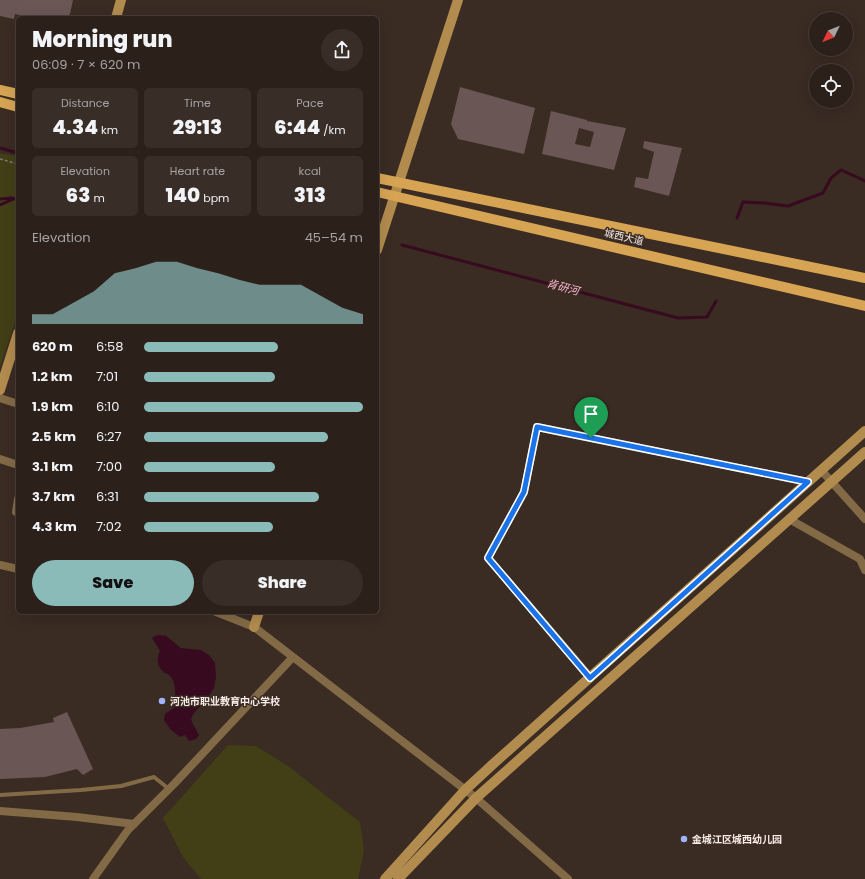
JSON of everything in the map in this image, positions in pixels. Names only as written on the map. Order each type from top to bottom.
[{"type":"main road","points":[[117,16],[121,0]]},
{"type":"main road","points":[[379,244],[458,0]]},
{"type":"main road","points":[[0,90],[16,94]]},
{"type":"main road","points":[[0,102],[16,106]]},
{"type":"main road","name":"城西大道","points":[[379,178],[865,279]]},
{"type":"main road","name":"城西大道","points":[[379,192],[865,306]]},
{"type":"main road","points":[[0,390],[16,342]]},
{"type":"main road","points":[[385,879],[465,790],[865,431]]},
{"type":"main road","points":[[398,879],[476,798],[865,452]]},
{"type":"main road","points":[[254,627],[258,614]]},
{"type":"street","points":[[0,398],[16,403]]},
{"type":"street","points":[[590,678],[488,558],[524,492],[537,427],[808,482]]},
{"type":"street","points":[[0,459],[16,464]]},
{"type":"street","points":[[821,470],[865,519]]},
{"type":"street","points":[[789,519],[860,559],[865,570]]},
{"type":"street","points":[[0,565],[16,569]]},
{"type":"street","points":[[221,614],[254,627],[476,798],[568,879]]},
{"type":"street","points":[[93,879],[128,830],[169,789],[293,657]]},
{"type":"street","points":[[0,811],[77,817],[134,824]]},
{"type":"lane","points":[[0,795],[121,786],[154,777],[169,789]]},
{"type":"path","points":[[0,159],[16,163]]},
{"type":"shaded area","points":[[0,153],[16,156],[16,320],[0,367]]},
{"type":"shaded area","points":[[159,635],[166,636],[181,648],[201,650],[209,655],[215,663],[216,678],[214,688],[191,719],[199,735],[196,739],[189,741],[185,735],[180,737],[171,730],[164,720],[165,714],[174,708],[175,692],[173,680],[162,671],[158,663],[160,651],[152,638]]},
{"type":"shaded area","points":[[228,745],[256,746],[288,766],[360,822],[364,851],[358,879],[201,879],[183,857],[163,818]]},
{"type":"building","points":[[0,0],[73,0],[70,14],[67,16],[24,16],[15,14],[14,19],[0,16]]},
{"type":"building","points":[[460,87],[535,108],[524,154],[458,139],[451,124]]},
{"type":"building","points":[[551,111],[587,121],[626,128],[614,170],[542,154]],"holes":[[[579,128],[594,132],[590,147],[575,144]]]},
{"type":"building","points":[[644,141],[682,148],[669,196],[634,187],[636,177],[648,179],[654,152],[643,148]]},
{"type":"building","points":[[67,712],[93,769],[83,775],[77,769],[45,777],[0,779],[0,729],[20,728],[54,722],[53,718]]},
{"type":"waterway","name":"肯研河","points":[[0,148],[16,152]]},
{"type":"waterway","name":"肯研河","points":[[737,218],[743,202],[788,206],[823,193],[831,178],[841,170],[865,181]]},
{"type":"waterway","points":[[0,199],[12,198]]},
{"type":"waterway","points":[[0,205],[16,198]]},
{"type":"waterway","name":"肯研河","points":[[402,245],[678,318],[707,317],[716,301]]},
{"type":"place","name":"河池市职业教育中心学校","points":[[162,701]]},
{"type":"place","name":"金城江区城西幼儿园","points":[[684,839]]},
{"type":"route","points":[[537,427],[591,438],[808,482],[590,678],[488,558],[524,492],[537,427]]}]
